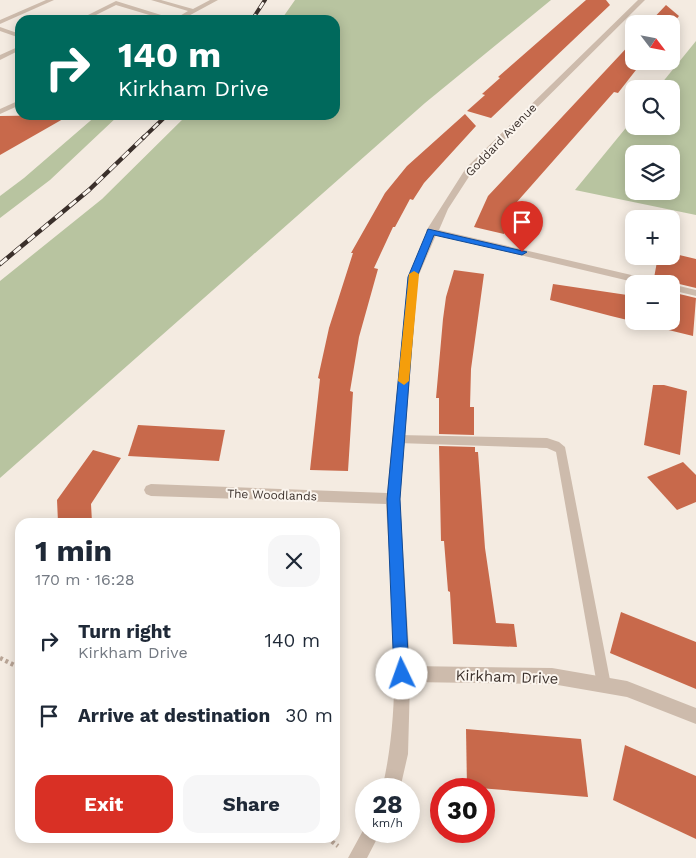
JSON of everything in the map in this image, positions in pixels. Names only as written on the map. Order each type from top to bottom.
[{"type":"street","points":[[16,15],[51,0]]},
{"type":"street","points":[[154,0],[194,11]]},
{"type":"street","points":[[186,15],[215,0]]},
{"type":"street","name":"Goddard Avenue","points":[[394,778],[399,754],[402,674],[393,499],[413,277],[442,209],[469,170],[642,0]]},
{"type":"street","points":[[0,22],[15,16]]},
{"type":"street","points":[[0,29],[15,34]]},
{"type":"street","points":[[0,112],[15,104]]},
{"type":"street","points":[[431,231],[625,276]]},
{"type":"street","points":[[680,289],[696,293]]},
{"type":"street","name":"The Woodlands","points":[[151,490],[393,499]]},
{"type":"street","name":"Kirkham Drive","points":[[402,674],[552,676],[627,689],[696,716]]},
{"type":"street","points":[[357,858],[365,843]]},
{"type":"lane","points":[[91,15],[116,3],[156,15]]},
{"type":"lane","points":[[0,58],[15,50]]},
{"type":"lane","points":[[398,439],[547,443],[555,445],[561,450],[604,685]]},
{"type":"path","points":[[0,658],[15,666]]},
{"type":"green space","points":[[295,0],[551,0],[425,103],[0,478],[0,281],[102,199],[182,120],[340,120],[340,15],[284,15]]},
{"type":"green space","points":[[696,41],[696,215],[680,212],[680,210],[672,210],[575,190],[625,129],[625,135],[680,135],[680,80],[664,80],[672,70],[680,70],[680,61]]},
{"type":"green space","points":[[91,120],[114,120],[50,180],[0,218],[0,196],[24,178]]},
{"type":"building","points":[[586,0],[606,0],[610,5],[491,118],[467,111],[485,95],[482,94],[500,78],[498,77]]},
{"type":"building","points":[[666,5],[678,15],[657,15]]},
{"type":"building","points":[[625,50],[625,70],[636,70],[628,80],[625,80],[625,84],[618,93],[614,92],[516,203],[504,234],[474,227],[488,196]]},
{"type":"building","points":[[465,114],[476,126],[424,183],[413,200],[410,199],[395,227],[393,227],[374,268],[378,269],[359,337],[350,391],[353,392],[348,471],[310,470],[320,379],[318,378],[329,328],[353,253],[351,253],[385,193],[407,166]]},
{"type":"building","points":[[0,116],[15,116],[15,120],[61,120],[0,155]]},
{"type":"building","points":[[680,255],[696,259],[696,288],[680,284],[680,275],[655,275],[656,265],[680,265]]},
{"type":"building","points":[[454,270],[484,274],[471,369],[470,407],[474,407],[474,435],[439,434],[439,398],[436,398],[443,319],[446,297]]},
{"type":"building","points":[[553,284],[625,295],[625,319],[611,316],[550,300]]},
{"type":"building","points":[[680,294],[696,298],[693,336],[668,330],[680,330]]},
{"type":"building","points":[[653,385],[664,385],[687,391],[680,455],[644,445]]},
{"type":"building","points":[[138,425],[225,430],[219,461],[128,456]]},
{"type":"building","points":[[439,446],[475,447],[475,452],[478,452],[485,548],[496,623],[514,624],[517,647],[453,644],[450,592],[448,591],[444,541],[441,541]]},
{"type":"building","points":[[93,450],[121,458],[91,504],[92,518],[58,518],[57,500]]},
{"type":"building","points":[[683,462],[696,475],[696,502],[677,510],[647,477]]},
{"type":"building","points":[[621,612],[696,642],[696,689],[610,653]]},
{"type":"building","points":[[466,729],[581,739],[588,797],[495,789],[495,778],[467,778]]},
{"type":"building","points":[[625,745],[696,776],[696,839],[613,800]]},
{"type":"railway","points":[[255,15],[265,0]]},
{"type":"railway","points":[[143,138],[162,120]]},
{"type":"railway","points":[[0,264],[89,190],[144,137]]},
{"type":"slow traffic","points":[[404,381],[414,274]]},
{"type":"route","points":[[402,674],[393,499],[413,277],[431,231],[522,252]]}]
